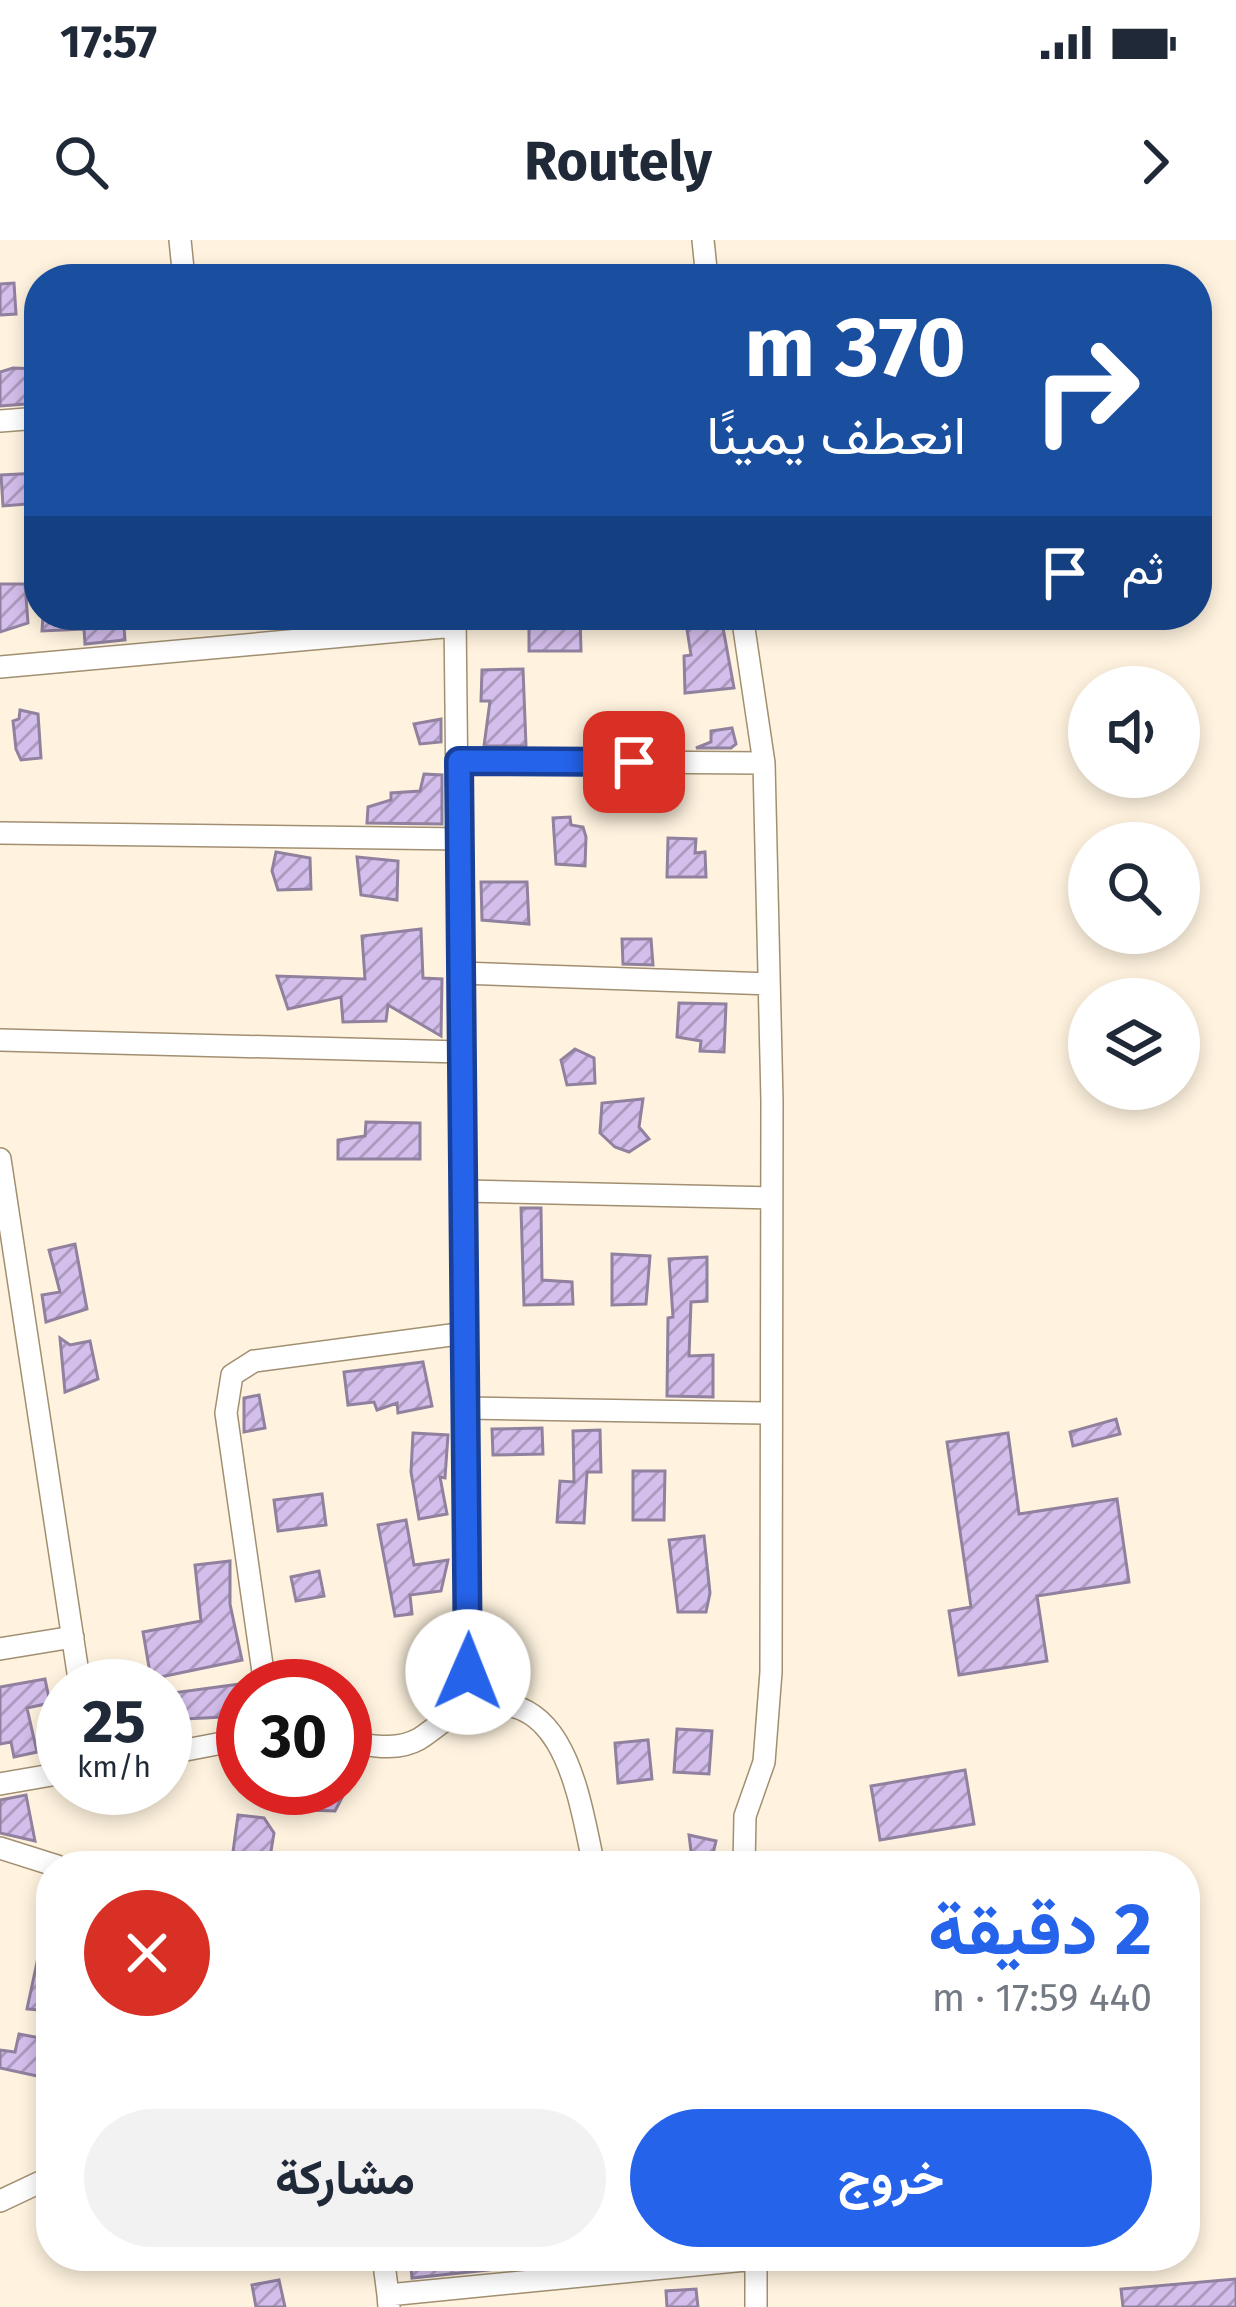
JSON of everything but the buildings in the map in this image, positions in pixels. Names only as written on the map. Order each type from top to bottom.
[{"type":"street","points":[[0,667],[366,630]]},
{"type":"street","points":[[455,630],[462,839],[467,1708]]},
{"type":"street","points":[[744,630],[764,763],[771,1198],[767,1412],[771,1672],[764,1762],[745,1816],[745,1851]]},
{"type":"street","points":[[459,761],[764,763]]},
{"type":"street","points":[[0,833],[462,839]]},
{"type":"street","points":[[461,974],[769,985]]},
{"type":"street","points":[[0,1040],[460,1052]]},
{"type":"street","points":[[0,1159],[10,1296],[76,1659]]},
{"type":"street","points":[[465,1191],[771,1198]]},
{"type":"street","points":[[261,1659],[226,1413],[232,1375],[254,1361],[466,1333]]},
{"type":"street","points":[[467,1408],[767,1412]]},
{"type":"street","points":[[0,1649],[73,1637]]},
{"type":"street","points":[[372,1743],[403,1745],[467,1708],[509,1706],[542,1718],[557,1736],[589,1851]]},
{"type":"street","points":[[0,1784],[36,1778]]},
{"type":"street","points":[[0,1848],[36,1859]]},
{"type":"street","points":[[0,2201],[36,2184]]},
{"type":"street","points":[[385,2271],[389,2301],[639,2271]]},
{"type":"street","points":[[756,2271],[756,2307]]},
{"type":"route","points":[[468,1672],[459,761],[634,762]]}]
